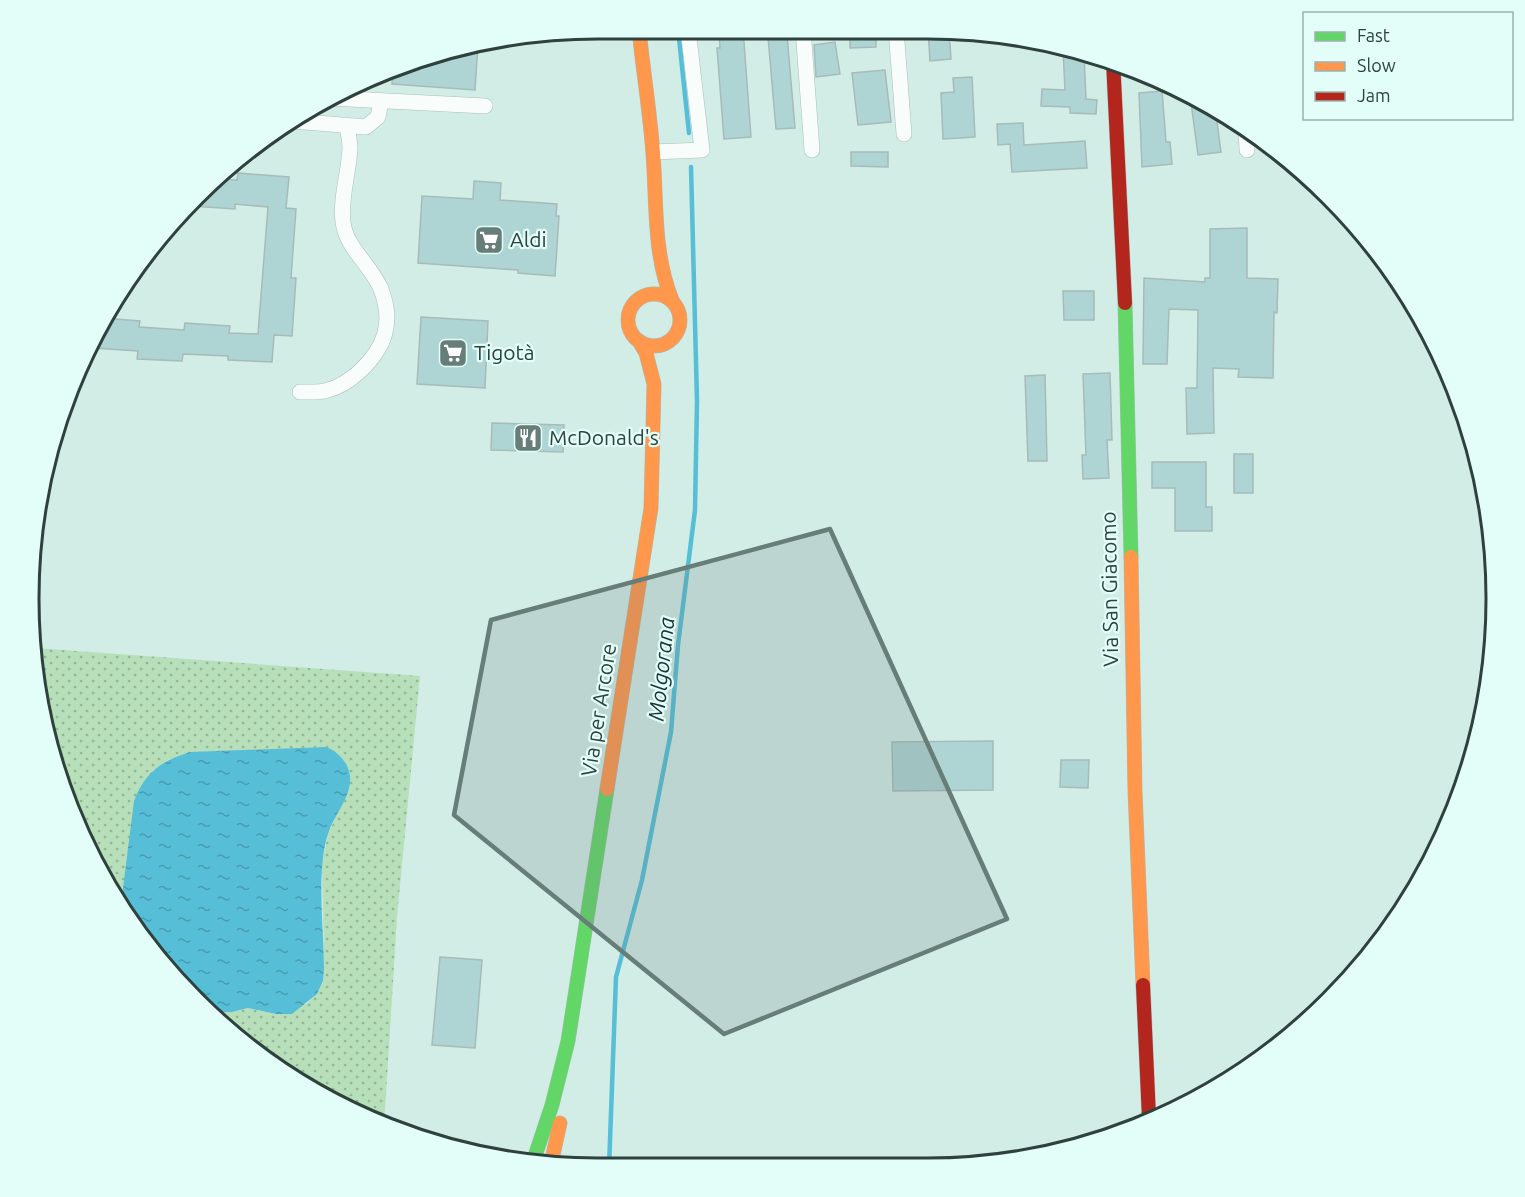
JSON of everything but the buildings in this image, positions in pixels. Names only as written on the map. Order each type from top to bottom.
[{"type":"main road","points":[[640,39],[653,152],[657,237],[664,285],[679,312],[680,319],[677,332],[667,342],[654,346],[639,341],[629,328],[628,320],[629,313],[638,299],[648,273],[657,237]]},
{"type":"main road","name":"Via San Giacomo","points":[[1114,72],[1128,360],[1135,791],[1149,1111]]},
{"type":"main road","points":[[638,299],[653,294],[666,296],[672,300]]},
{"type":"main road","name":"Via per Arcore","points":[[639,341],[646,353],[654,384]]},
{"type":"main road","name":"Via per Arcore","points":[[568,1041],[651,508],[654,384],[667,342]]},
{"type":"main road","points":[[536,1154],[552,1106],[568,1041]]},
{"type":"main road","points":[[553,1156],[568,1074],[568,1041]]},
{"type":"street","points":[[653,152],[702,150],[689,39]]},
{"type":"street","points":[[804,39],[812,150]]},
{"type":"street","points":[[897,39],[904,134]]},
{"type":"street","points":[[347,99],[485,106]]},
{"type":"street","points":[[306,122],[366,127],[378,117],[381,101]]},
{"type":"street","points":[[300,392],[327,391],[349,381],[374,358],[385,337],[386,309],[381,289],[368,265],[352,248],[343,224],[343,199],[350,147],[347,126]]},
{"type":"street","points":[[1246,140],[1246,150]]},
{"type":"highlighted area","points":[[830,529],[1007,919],[724,1034],[454,815],[491,620]]},
{"type":"green space","points":[[41,648],[420,676],[397,917],[385,1115],[351,1100],[288,1064],[222,1012],[248,1008],[276,1014],[306,1004],[317,994],[323,982],[324,969],[322,863],[328,834],[345,797],[171,758],[152,771],[123,893],[97,846],[69,778],[50,708]]},
{"type":"water","points":[[326,747],[336,752],[349,771],[349,790],[330,828],[322,865],[323,981],[317,994],[292,1014],[276,1014],[248,1008],[222,1012],[178,967],[155,939],[123,892],[134,801],[138,791],[155,769],[171,759],[190,752]]},
{"type":"waterway","name":"Molgorana","points":[[679,39],[689,133]]},
{"type":"waterway","name":"Molgorana","points":[[609,1158],[616,977],[642,880],[671,732],[678,645],[695,510],[697,401],[691,167]]},
{"type":"traffic: fast","points":[[1125,303],[1131,557]]},
{"type":"traffic: fast","points":[[536,1154],[552,1105],[568,1041],[607,789]]},
{"type":"traffic: slow","points":[[640,39],[652,138],[659,246],[672,300]]},
{"type":"traffic: slow","points":[[649,294],[659,294],[668,298],[676,306],[680,320],[676,334],[668,342],[659,346],[649,346],[640,342],[632,334],[628,325],[628,315],[632,306],[640,298],[649,294]]},
{"type":"traffic: slow","points":[[607,789],[651,508],[654,384],[646,353],[639,341]]},
{"type":"traffic: slow","points":[[1131,557],[1135,791],[1143,985]]},
{"type":"traffic: slow","points":[[553,1156],[560,1123]]},
{"type":"traffic: jam","points":[[1114,72],[1125,303]]},
{"type":"traffic: jam","points":[[1143,985],[1149,1111]]},
{"type":"place","name":"Aldi","points":[[489,240]]},
{"type":"place","name":"Tigotà","points":[[453,353]]},
{"type":"place","name":"McDonald's","points":[[528,438]]}]
